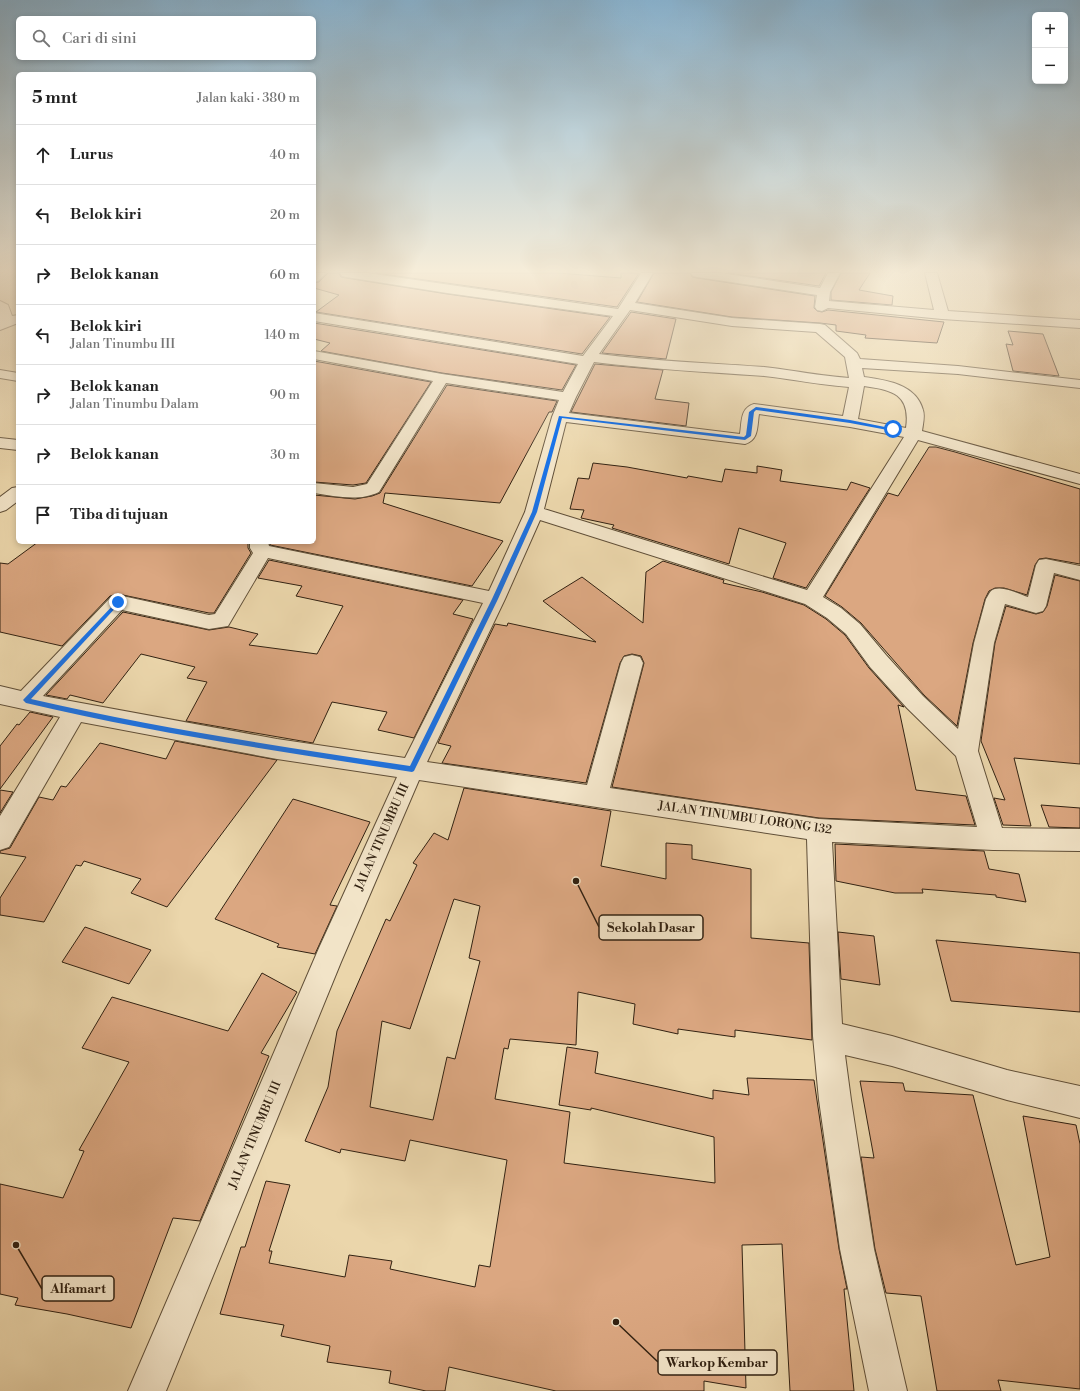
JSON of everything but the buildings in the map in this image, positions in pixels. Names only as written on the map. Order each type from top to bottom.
[{"type":"street","points":[[451,338],[589,359],[766,372],[817,380],[856,382],[891,387],[904,394],[915,408],[914,434],[812,599]]},
{"type":"street","name":"JALAN TINUMBU III","points":[[147,1391],[333,951],[412,769],[495,599],[534,512],[564,407],[589,359],[604,338]]},
{"type":"street","points":[[831,338],[852,356],[854,363],[856,382],[850,422]]},
{"type":"street","points":[[316,355],[442,378],[564,407],[745,439],[748,436],[751,412],[756,409],[850,422],[914,434],[1080,480]]},
{"type":"street","points":[[854,363],[958,370],[1080,384]]},
{"type":"street","points":[[0,374],[16,377]]},
{"type":"street","points":[[316,488],[359,492],[368,491],[373,488],[442,378]]},
{"type":"street","points":[[0,443],[16,445]]},
{"type":"street","points":[[0,506],[16,494]]},
{"type":"street","points":[[534,512],[812,599],[834,613],[853,629],[878,661],[915,702],[966,751]]},
{"type":"street","points":[[26,700],[118,602],[209,622],[221,621],[244,586],[261,547],[495,599]]},
{"type":"street","points":[[993,839],[966,751],[984,643],[996,599],[1000,595],[1036,606],[1046,565],[1080,573]]},
{"type":"street","points":[[596,797],[632,663]]},
{"type":"street","name":"JALAN TINUMBU LORONG 132","points":[[0,695],[75,712],[277,749],[819,830],[993,839],[1080,840]]},
{"type":"street","points":[[0,838],[75,712]]},
{"type":"street","points":[[819,830],[828,1036],[835,1100],[857,1249],[888,1391]]},
{"type":"street","points":[[828,1036],[892,1051],[1007,1085],[1080,1102]]},
{"type":"place","name":"Sekolah Dasar","points":[[576,881]]},
{"type":"place","name":"Alfamart","points":[[16,1245]]},
{"type":"place","name":"Warkop Kembar","points":[[616,1322]]},
{"type":"route","points":[[118,602],[26,700],[75,712],[277,749],[412,769],[495,599],[534,512],[560,417],[745,439],[748,436],[751,412],[754,409],[893,429]]}]
